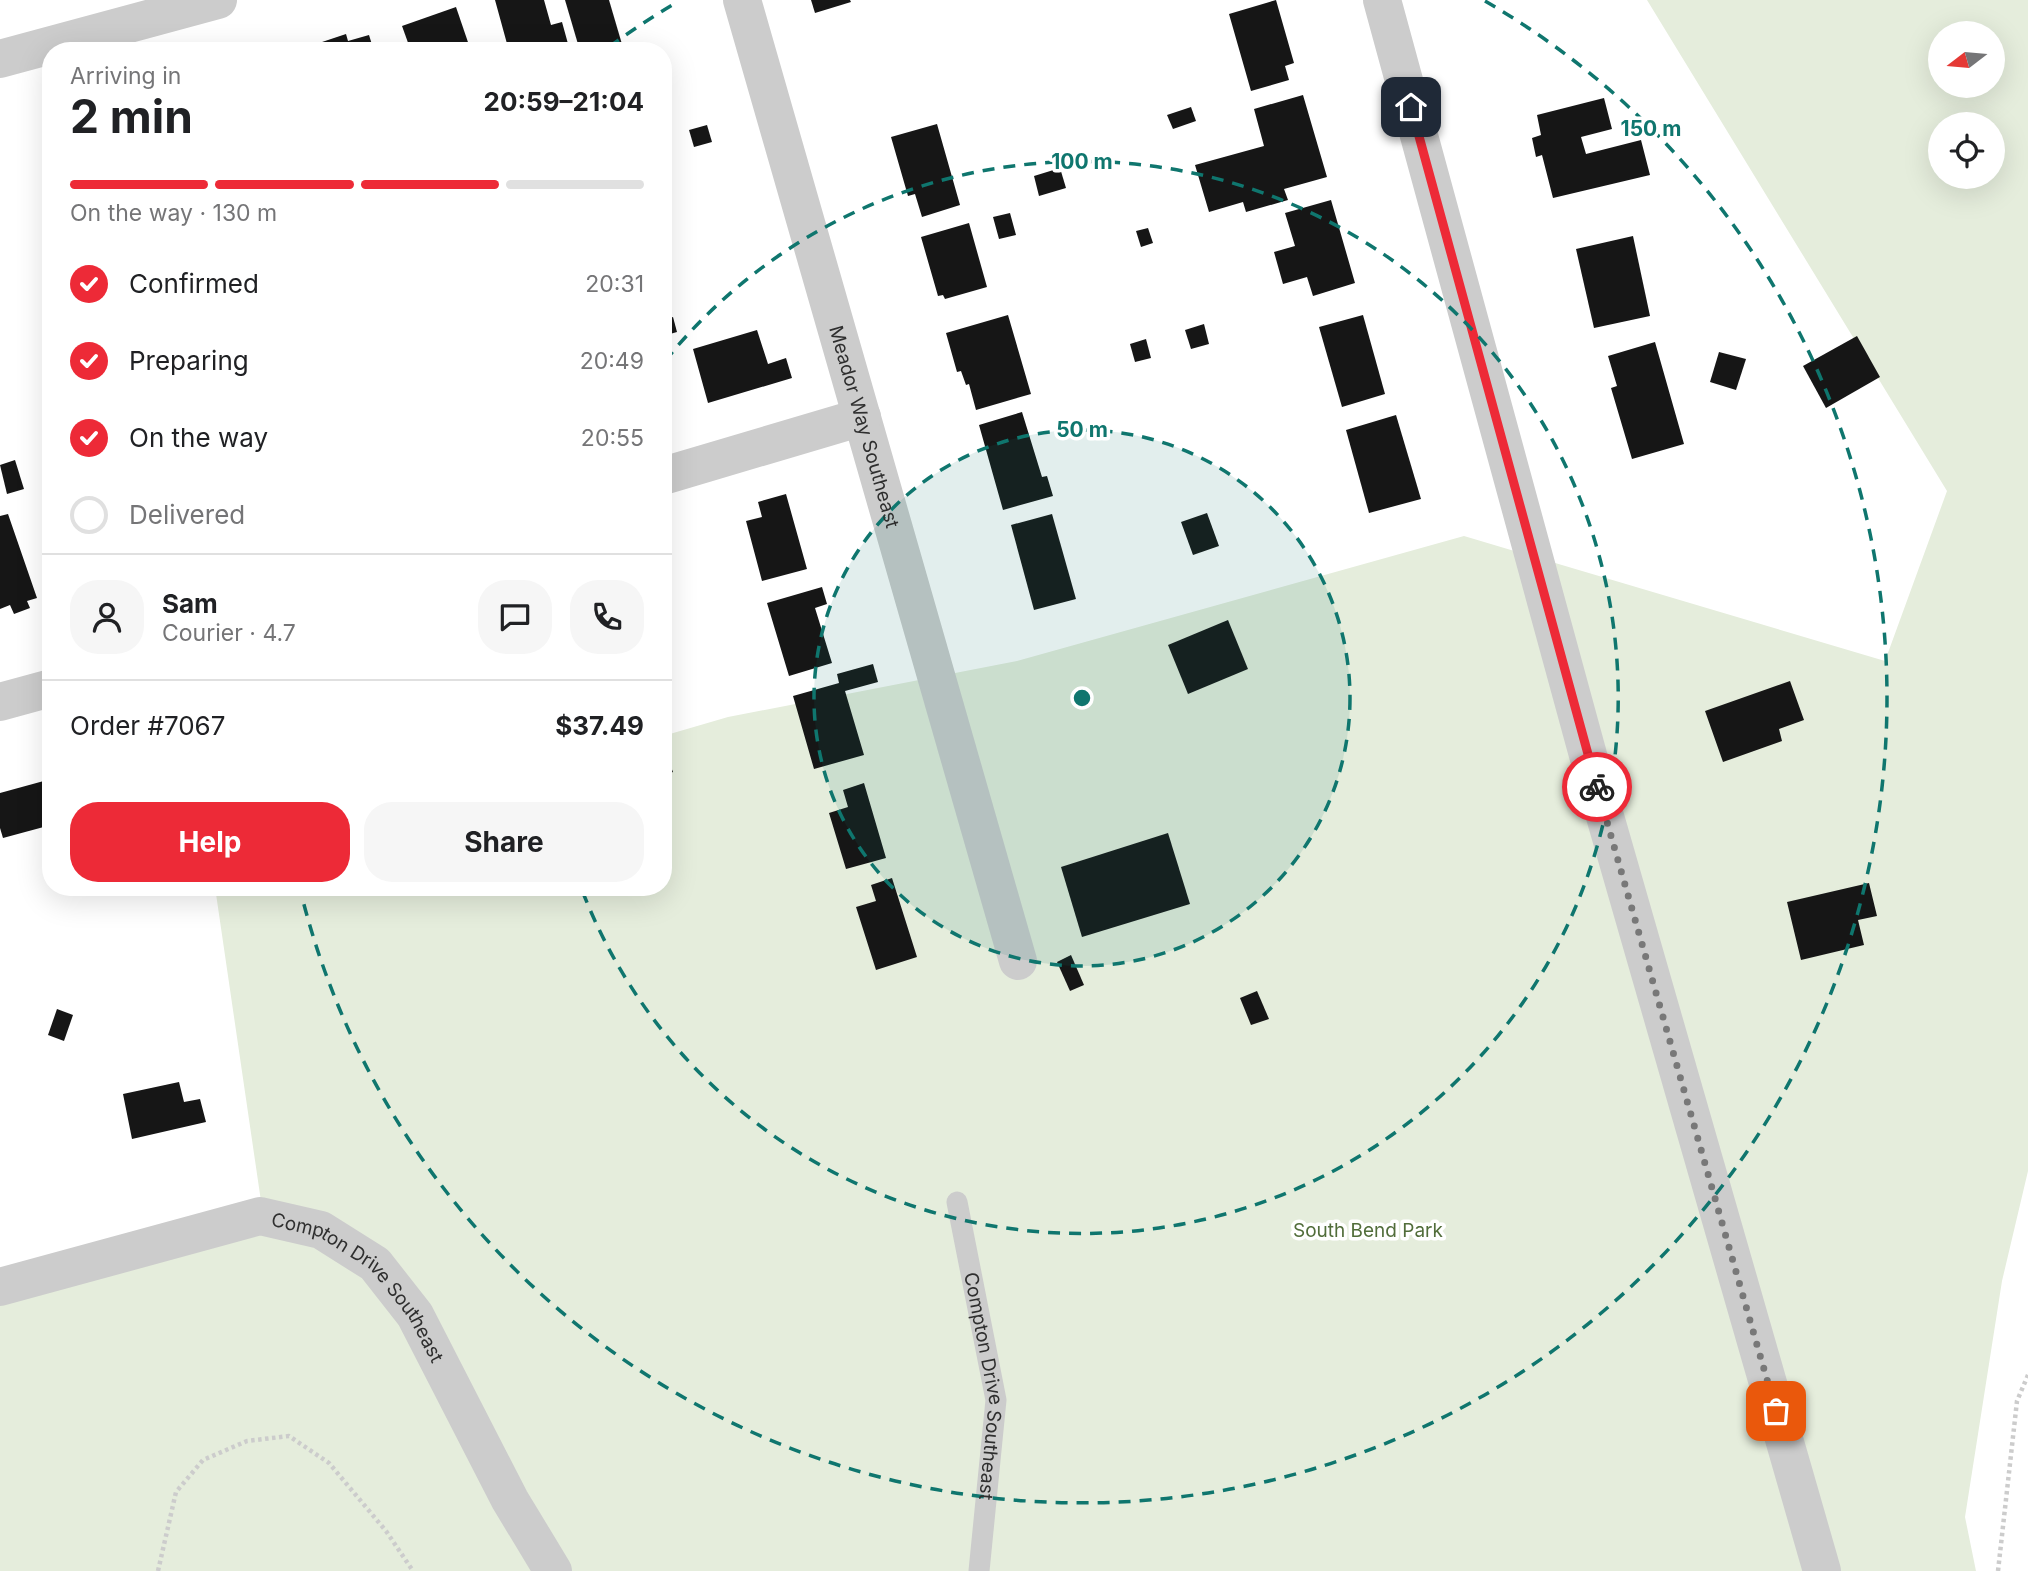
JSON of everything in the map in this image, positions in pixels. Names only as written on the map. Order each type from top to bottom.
[{"type":"street","points":[[63,42],[218,0]]},
{"type":"street","name":"Meador Way Southeast","points":[[742,0],[1018,961]]},
{"type":"street","points":[[1382,0],[1600,799],[1822,1571]]},
{"type":"street","points":[[0,59],[42,48]]},
{"type":"street","points":[[672,473],[862,417]]},
{"type":"street","points":[[0,702],[42,690]]},
{"type":"street","name":"Compton Drive Southeast","points":[[0,1287],[260,1216],[321,1230],[375,1264],[415,1315],[510,1500],[553,1571]]},
{"type":"lane","name":"Compton Drive Southeast","points":[[957,1202],[996,1400],[979,1571]]},
{"type":"path","points":[[1998,1571],[2017,1401],[2028,1375]]},
{"type":"path","points":[[158,1571],[176,1492],[203,1460],[247,1441],[289,1436],[329,1463],[386,1531],[413,1571]]},
{"type":"green space","name":"South Bend Park","points":[[1647,0],[2028,0],[2028,1171],[2002,1281],[1965,1517],[1976,1571],[0,1571],[0,1287],[263,1215],[216,896],[672,896],[672,733],[728,717],[1017,661],[1464,536],[1885,661],[1947,491]]},
{"type":"building","points":[[495,0],[544,0],[551,25],[562,22],[568,42],[507,42]]},
{"type":"building","points":[[565,0],[609,0],[621,42],[577,42]]},
{"type":"building","points":[[811,0],[850,0],[851,2],[815,13]]},
{"type":"building","points":[[1276,0],[1294,63],[1285,66],[1289,80],[1251,91],[1229,14]]},
{"type":"building","points":[[456,7],[468,42],[408,42],[402,26]]},
{"type":"building","points":[[346,34],[348,41],[369,35],[371,42],[322,42]]},
{"type":"building","points":[[1303,95],[1327,177],[1284,189],[1288,200],[1246,212],[1243,202],[1209,212],[1195,165],[1264,146],[1254,109]]},
{"type":"building","points":[[1604,98],[1612,129],[1581,137],[1586,154],[1641,140],[1650,175],[1553,198],[1542,155],[1536,157],[1532,138],[1541,135],[1537,115]]},
{"type":"building","points":[[1191,107],[1196,121],[1173,129],[1167,115]]},
{"type":"building","points":[[937,124],[960,205],[922,217],[915,194],[908,196],[891,137]]},
{"type":"building","points":[[707,125],[712,142],[694,147],[689,130]]},
{"type":"building","points":[[1060,168],[1066,188],[1039,196],[1034,176]]},
{"type":"building","points":[[1331,200],[1355,283],[1313,296],[1307,277],[1283,284],[1274,252],[1295,246],[1285,213]]},
{"type":"building","points":[[1010,213],[1016,235],[999,239],[993,217]]},
{"type":"building","points":[[969,223],[987,287],[945,299],[943,295],[938,296],[921,237]]},
{"type":"building","points":[[1148,228],[1153,243],[1141,247],[1136,231]]},
{"type":"building","points":[[1633,236],[1650,316],[1594,328],[1576,249]]},
{"type":"building","points":[[1008,315],[1031,394],[976,410],[969,384],[966,385],[961,371],[957,372],[946,333]]},
{"type":"building","points":[[1363,315],[1385,394],[1342,407],[1319,327]]},
{"type":"building","points":[[672,317],[677,332],[672,333]]},
{"type":"building","points":[[1204,324],[1209,344],[1191,349],[1185,330]]},
{"type":"building","points":[[757,330],[768,364],[786,358],[792,378],[708,403],[693,349]]},
{"type":"building","points":[[1857,336],[1880,377],[1826,408],[1803,366]]},
{"type":"building","points":[[1146,339],[1151,358],[1135,362],[1130,344]]},
{"type":"building","points":[[1655,342],[1684,444],[1632,459],[1611,388],[1617,386],[1608,356]]},
{"type":"building","points":[[1719,352],[1746,359],[1736,390],[1710,382]]},
{"type":"building","points":[[1022,412],[1042,477],[1047,476],[1053,496],[1003,510],[979,425]]},
{"type":"building","points":[[1396,415],[1421,499],[1369,513],[1346,430]]},
{"type":"building","points":[[15,460],[24,489],[7,494],[0,465]]},
{"type":"building","points":[[786,494],[807,569],[762,581],[746,521],[762,517],[758,502]]},
{"type":"building","points":[[1207,513],[1219,546],[1193,555],[1181,522]]},
{"type":"building","points":[[8,514],[37,598],[27,601],[30,608],[14,614],[10,605],[0,609],[0,516]]},
{"type":"building","points":[[1052,514],[1076,599],[1034,610],[1011,525]]},
{"type":"building","points":[[822,587],[827,604],[815,608],[832,663],[789,676],[767,603]]},
{"type":"building","points":[[1228,620],[1248,669],[1188,694],[1168,645]]},
{"type":"building","points":[[873,664],[878,682],[845,691],[864,755],[814,769],[793,696],[839,683],[837,674]]},
{"type":"building","points":[[1790,681],[1804,720],[1779,729],[1782,741],[1723,762],[1705,711]]},
{"type":"building","points":[[42,781],[42,827],[3,838],[0,828],[0,793]]},
{"type":"building","points":[[864,783],[886,858],[846,869],[829,813],[848,807],[843,790]]},
{"type":"building","points":[[1168,833],[1190,904],[1082,937],[1061,867]]},
{"type":"building","points":[[892,878],[917,957],[876,970],[856,907],[876,901],[871,885]]},
{"type":"building","points":[[1869,883],[1877,916],[1858,920],[1864,945],[1801,960],[1787,902]]},
{"type":"building","points":[[1071,955],[1084,985],[1070,991],[1057,962]]},
{"type":"building","points":[[1257,991],[1269,1019],[1251,1025],[1240,998]]},
{"type":"building","points":[[57,1009],[73,1015],[64,1041],[48,1035]]},
{"type":"building","points":[[179,1082],[184,1102],[200,1099],[206,1122],[132,1139],[123,1094]]},
{"type":"way so far","points":[[1597,787],[1776,1411]]},
{"type":"route","points":[[1411,107],[1597,787]]}]
